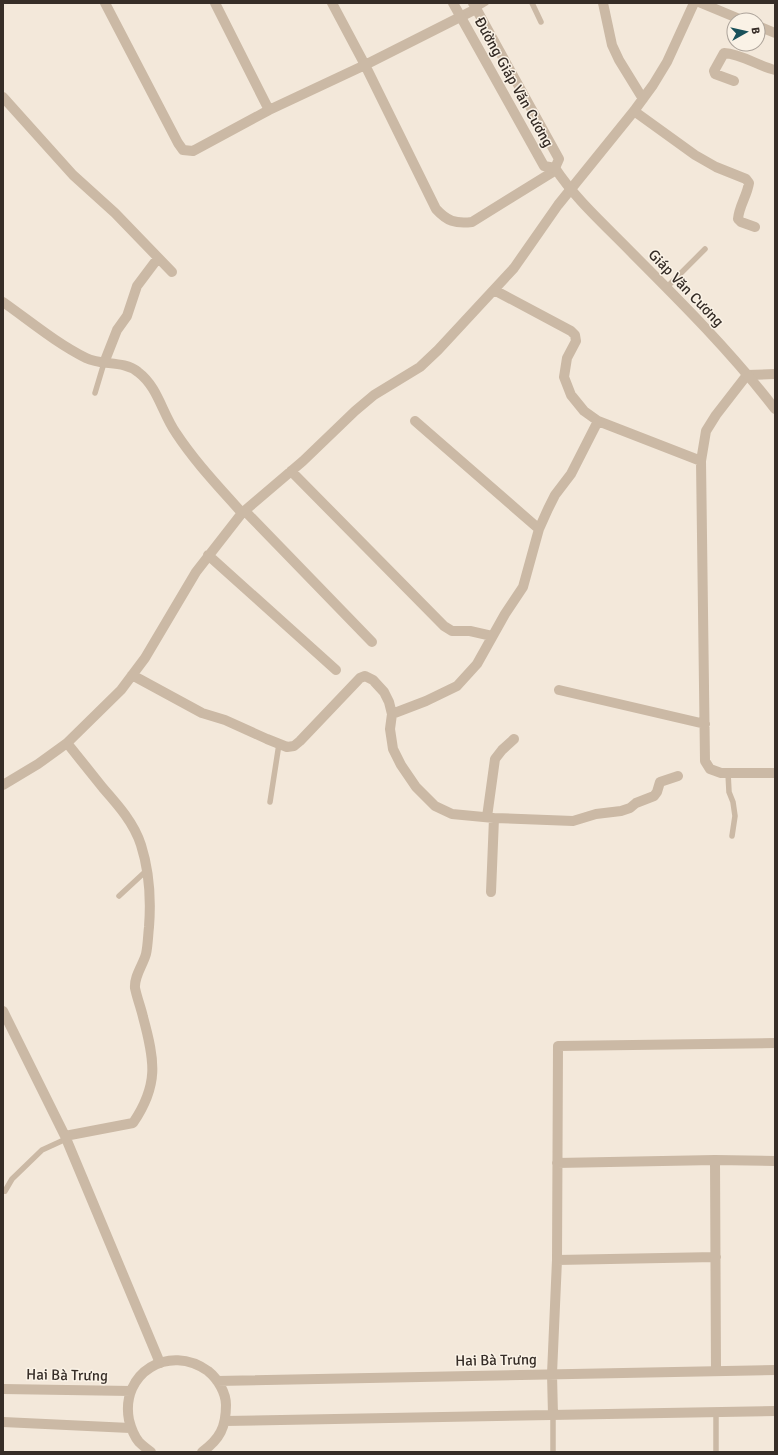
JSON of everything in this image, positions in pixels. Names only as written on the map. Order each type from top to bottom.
[{"type":"street","points":[[106,3],[178,143],[183,150],[193,151],[269,110],[365,65],[460,17],[475,6]]},
{"type":"street","points":[[215,3],[269,110]]},
{"type":"street","points":[[332,3],[365,65],[436,209],[443,217],[453,222],[472,222],[556,169]]},
{"type":"street","name":"Đường Giáp Văn Cương","points":[[453,3],[544,166],[556,169],[570,191]]},
{"type":"street","points":[[603,3],[612,45],[619,60],[643,99]]},
{"type":"street","points":[[3,785],[38,764],[67,743],[121,690],[145,658],[196,572],[243,512],[291,471],[374,395],[420,367],[438,350],[514,268],[558,205],[634,111],[653,85],[667,62],[694,3]]},
{"type":"street","points":[[701,3],[726,13]]},
{"type":"street","name":"Đường Giáp Văn Cương","points":[[475,6],[559,159],[556,169]]},
{"type":"street","points":[[734,81],[715,74],[714,71],[724,53],[731,53],[775,70]]},
{"type":"street","points":[[3,97],[73,175],[115,213],[172,272]]},
{"type":"street","points":[[634,111],[695,156],[716,167],[746,178],[749,183],[748,189],[738,219],[741,222],[755,227]]},
{"type":"street","name":"Giáp Văn Cương","points":[[570,191],[666,288],[747,375],[775,409]]},
{"type":"street","points":[[104,363],[114,337],[127,316],[137,286],[158,258]]},
{"type":"street","points":[[494,290],[571,331],[575,335],[576,341],[567,358],[564,377],[571,395],[584,411],[598,421],[701,461]]},
{"type":"street","points":[[3,302],[65,346],[88,359],[104,363],[121,364],[137,371],[151,384],[175,433],[212,480],[372,642]]},
{"type":"street","points":[[775,374],[747,375],[716,415],[706,431],[701,461],[705,761],[710,769],[721,773],[775,772]]},
{"type":"street","points":[[415,421],[539,529]]},
{"type":"street","points":[[392,714],[426,701],[456,686],[477,664],[492,636],[523,587],[539,529],[555,495],[571,474],[598,421]]},
{"type":"street","points":[[291,471],[444,626],[452,631],[475,632],[492,636]]},
{"type":"street","points":[[208,555],[336,670]]},
{"type":"street","points":[[132,675],[202,713],[225,720],[287,747],[294,746],[360,678],[365,676],[373,680],[384,692],[389,702],[392,714],[390,729],[393,749],[400,765],[416,787],[435,806],[452,814],[562,822],[573,821],[596,814],[622,811],[654,796],[660,782],[678,776]]},
{"type":"street","points":[[559,690],[705,724]]},
{"type":"street","points":[[491,892],[491,817],[495,759],[514,739]]},
{"type":"street","points":[[65,1137],[133,1124],[141,1112],[149,1094],[153,1077],[150,1047],[135,987],[138,971],[146,954],[149,927],[149,902],[146,870],[141,845],[131,824],[118,806],[67,743]]},
{"type":"street","points":[[3,1011],[65,1137],[160,1363]]},
{"type":"street","points":[[553,1415],[552,1374],[557,1260],[558,1046],[775,1043]]},
{"type":"street","points":[[557,1163],[715,1160],[775,1161]]},
{"type":"street","points":[[715,1160],[716,1371]]},
{"type":"street","points":[[557,1260],[716,1257]]},
{"type":"street","points":[[151,1452],[139,1442],[130,1428],[127,1411],[131,1391],[138,1379],[150,1367],[166,1361],[183,1360],[199,1365],[212,1374],[221,1386],[226,1401],[225,1421],[221,1432],[212,1444],[202,1452]]},
{"type":"street","name":"Hai Bà Trưng","points":[[217,1381],[775,1370]]},
{"type":"street","name":"Hai Bà Trưng","points":[[3,1388],[131,1391]]},
{"type":"street","points":[[225,1421],[775,1411]]},
{"type":"street","points":[[3,1422],[130,1428]]},
{"type":"lane","points":[[475,6],[486,3]]},
{"type":"lane","points":[[532,3],[541,22]]},
{"type":"lane","points":[[666,288],[705,250]]},
{"type":"lane","points":[[95,393],[104,363]]},
{"type":"lane","points":[[270,802],[279,744]]},
{"type":"lane","points":[[728,773],[729,792],[733,802],[735,816],[732,836]]},
{"type":"lane","points":[[119,896],[146,870]]},
{"type":"lane","points":[[5,1191],[12,1179],[42,1150],[65,1137]]},
{"type":"lane","points":[[716,1412],[716,1452]]},
{"type":"lane","points":[[553,1415],[553,1452]]}]
